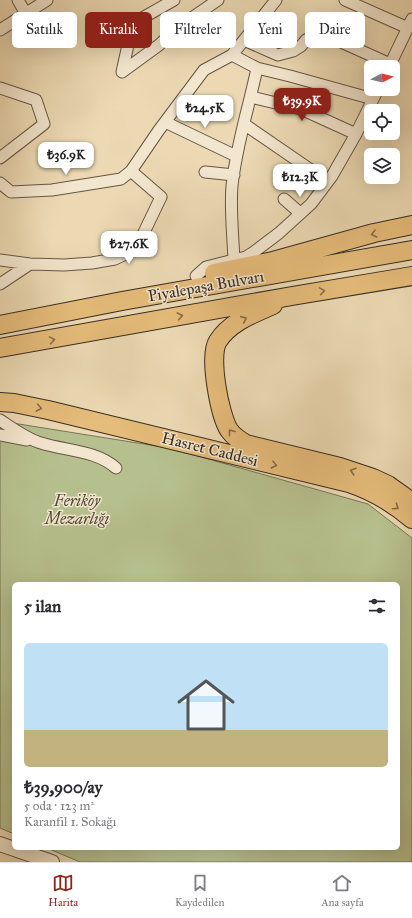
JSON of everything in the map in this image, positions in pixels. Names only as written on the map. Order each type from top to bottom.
[{"type":"main road","points":[[122,301],[140,290],[156,285],[273,261],[374,233],[412,225]]},
{"type":"main road","name":"Piyalepaşa Bulvarı","points":[[0,325],[122,301],[412,250]]},
{"type":"main road","name":"Piyalepaşa Bulvarı","points":[[0,348],[412,276]]},
{"type":"main road","name":"Hasret Caddesi","points":[[292,296],[236,322],[216,343],[214,362],[215,380],[223,417],[229,430],[238,440],[246,444],[340,467],[373,478],[388,485],[412,502]]},
{"type":"main road","points":[[0,352],[30,343]]},
{"type":"main road","name":"Hasret Caddesi","points":[[0,402],[14,403],[56,411],[350,483],[384,498],[412,519]]},
{"type":"street","points":[[18,0],[25,12]]},
{"type":"street","points":[[29,12],[47,0]]},
{"type":"street","points":[[169,1],[130,25],[128,45],[122,72],[159,45],[177,28],[218,0]]},
{"type":"street","points":[[266,12],[276,0]]},
{"type":"street","points":[[345,0],[410,23],[392,60]]},
{"type":"street","points":[[0,30],[12,23]]},
{"type":"street","points":[[262,48],[278,55],[293,51],[313,36],[339,41],[379,60]]},
{"type":"street","points":[[0,183],[5,192],[52,190],[121,179],[131,171],[204,70],[232,55],[244,40]]},
{"type":"street","points":[[232,55],[257,68],[364,92]]},
{"type":"street","points":[[234,260],[232,187],[236,156],[257,68]]},
{"type":"street","points":[[0,88],[36,100],[44,124],[0,158]]},
{"type":"street","points":[[196,276],[206,267],[246,257],[254,252],[279,233],[311,204],[356,134],[374,96]]},
{"type":"street","points":[[251,97],[300,109],[356,134]]},
{"type":"street","points":[[165,122],[236,156]]},
{"type":"street","points":[[244,124],[327,181]]},
{"type":"street","points":[[0,260],[30,264],[92,263],[115,259],[136,249],[161,197],[131,171]]},
{"type":"street","points":[[204,172],[234,175]]},
{"type":"street","points":[[284,199],[300,213]]},
{"type":"street","points":[[0,284],[30,264]]},
{"type":"street","points":[[0,420],[39,443]]},
{"type":"street","points":[[0,435],[92,455],[108,461],[116,468]]},
{"type":"street","points":[[0,844],[12,849]]},
{"type":"street","points":[[15,850],[37,859],[52,862]]},
{"type":"green space","name":"Feriköy Mezarlığı","points":[[0,421],[169,448],[368,504],[412,538],[412,862],[80,862],[52,850],[400,850],[400,582],[12,582],[12,833],[0,828]]}]
